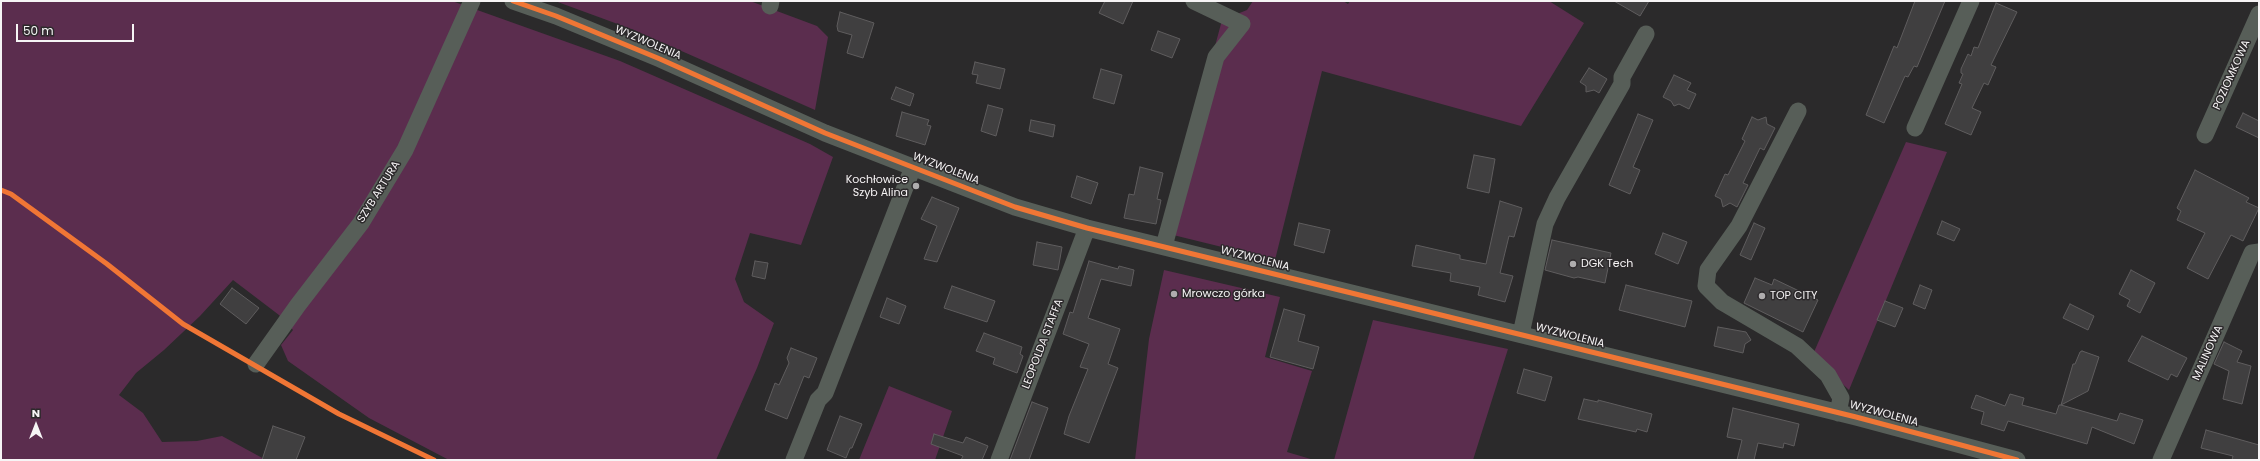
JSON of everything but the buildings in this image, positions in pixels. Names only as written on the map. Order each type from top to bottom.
[{"type":"street","name":"SZYB ARTURA","points":[[256,364],[361,223],[401,156],[472,1]]},
{"type":"street","name":"WYZWOLENIA","points":[[513,1],[556,16],[660,59],[825,132],[1015,207],[1087,228],[1838,413],[2017,460]]},
{"type":"street","points":[[1164,246],[1216,57],[1242,24],[1194,1]]},
{"type":"street","points":[[1915,128],[1971,1]]},
{"type":"street","name":"POZIOMKOWA","points":[[2205,135],[2259,14]]},
{"type":"street","points":[[1521,334],[1545,224],[1557,198],[1622,84],[1622,77],[1646,34]]},
{"type":"street","points":[[1798,111],[1739,226],[1708,270],[1706,286],[1722,302],[1797,346],[1828,376],[1841,398],[1838,413]]},
{"type":"street","points":[[794,460],[818,400],[824,393],[913,167]]},
{"type":"street","name":"LEOPOLDA STAFFA","points":[[999,460],[1087,228]]},
{"type":"street","name":"MALINOWA","points":[[2161,460],[2252,253],[2259,252]]},
{"type":"shaded area","points":[[1,1],[452,1],[620,61],[810,144],[833,157],[801,245],[750,233],[735,279],[744,302],[774,323],[757,368],[716,460],[449,460],[369,418],[288,361],[281,345],[293,330],[279,315],[233,280],[200,316],[164,350],[136,373],[119,395],[143,413],[162,442],[197,441],[222,436],[266,460],[1,460]]},
{"type":"shaded area","points":[[555,1],[750,1],[817,26],[828,37],[815,110],[634,30]]},
{"type":"shaded area","points":[[1253,1],[1343,1],[1348,4],[1350,1],[1549,1],[1584,23],[1521,126],[1322,71],[1275,260],[1165,233],[1222,20],[1247,10]]},
{"type":"shaded area","points":[[1906,142],[1947,152],[1849,390],[1833,375],[1814,352]]},
{"type":"shaded area","points":[[1164,270],[1280,297],[1265,357],[1312,371],[1287,452],[1314,460],[1135,460],[1149,339]]},
{"type":"shaded area","points":[[1373,320],[1508,349],[1473,460],[1334,460]]},
{"type":"shaded area","points":[[889,386],[952,411],[935,460],[859,460]]},
{"type":"cycle path","points":[[513,1],[556,16],[660,59],[825,133],[1015,207],[1087,228],[1856,417],[2017,460]]},
{"type":"cycle path","points":[[1,190],[11,194],[107,264],[183,324],[339,414],[434,460]]},
{"type":"place","name":"Kochłowice Szyb Alina","points":[[916,186]]},
{"type":"place","name":"DGK Tech","points":[[1573,264]]},
{"type":"place","name":"Mrowczo górka","points":[[1174,294]]},
{"type":"place","name":"TOP CITY","points":[[1762,296]]}]
